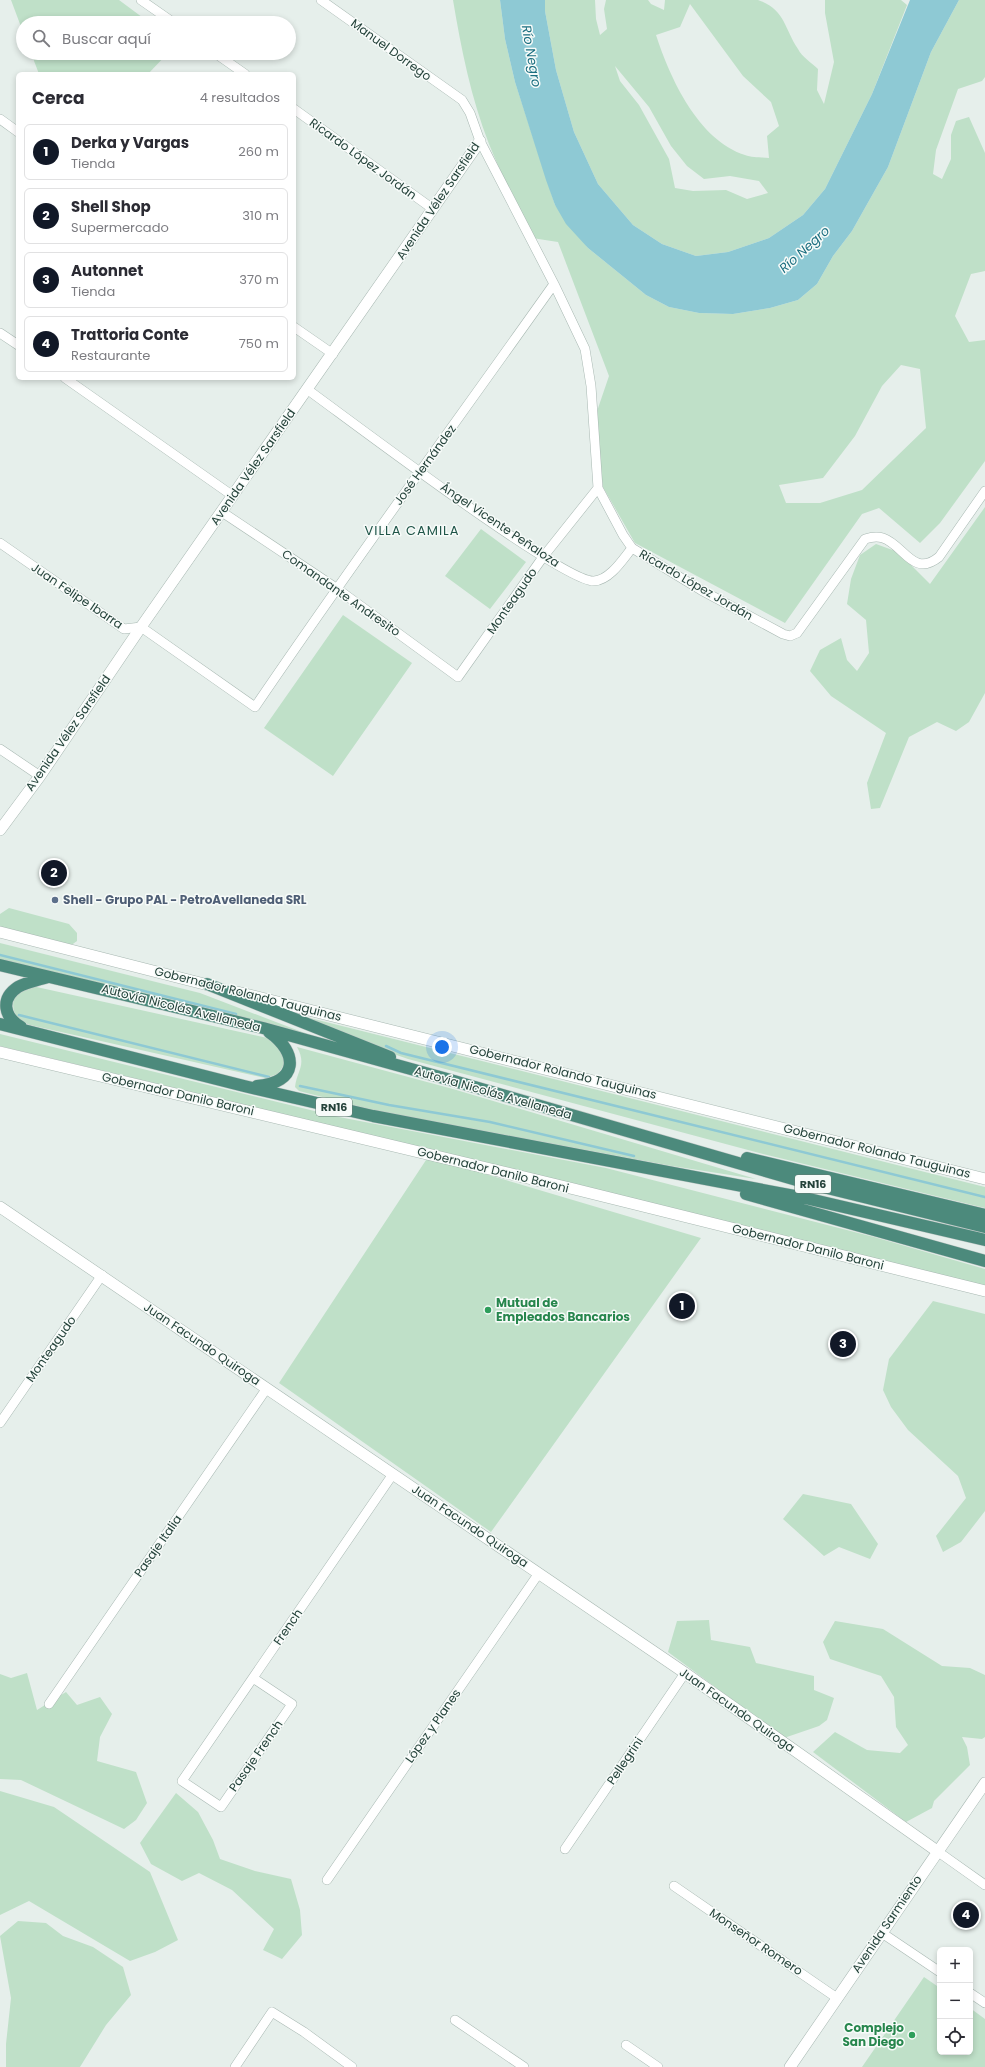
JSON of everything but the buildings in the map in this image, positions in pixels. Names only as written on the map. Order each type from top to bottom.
[{"type":"highway","name":"Autovía Nicolás Avellaneda","points":[[0,965],[262,1028],[447,1078],[807,1183],[985,1227]]},
{"type":"highway","points":[[32,1033],[12,1022],[6,1011],[6,1003],[9,994],[16,988],[49,977]]},
{"type":"highway","points":[[207,984],[447,1078]]},
{"type":"highway","name":"RN16","points":[[0,1024],[244,1086],[373,1116],[804,1198],[985,1240]]},
{"type":"highway","points":[[244,1086],[276,1083],[283,1078],[288,1069],[290,1060],[285,1047],[276,1037],[262,1028]]},
{"type":"highway","points":[[642,1135],[776,1164],[985,1215]]},
{"type":"highway","points":[[672,1173],[985,1261]]},
{"type":"street","points":[[141,0],[164,16]]},
{"type":"street","name":"Manuel Dorrego","points":[[321,0],[462,100]]},
{"type":"street","points":[[225,60],[242,72]]},
{"type":"street","name":"Avenida Vélez Sarsfield","points":[[0,830],[40,776],[141,627],[308,390],[480,141],[470,113],[462,100]]},
{"type":"street","name":"Ricardo López Jordán","points":[[296,110],[433,209]]},
{"type":"street","points":[[0,119],[16,131]]},
{"type":"street","points":[[480,141],[554,284]]},
{"type":"street","name":"Ricardo López Jordán","points":[[554,284],[585,349],[591,386],[598,488],[623,535],[632,548],[701,590],[783,634],[790,636],[797,632],[865,539],[873,537],[884,538],[913,561],[924,564],[931,563],[939,557],[985,491]]},
{"type":"street","name":"José Hernández","points":[[255,707],[336,588],[421,472],[554,284]]},
{"type":"street","points":[[296,328],[333,354]]},
{"type":"street","points":[[0,333],[16,344]]},
{"type":"street","points":[[68,380],[233,496]]},
{"type":"street","name":"Ángel Vicente Peñaloza","points":[[308,390],[421,472],[543,556],[586,581],[596,581],[606,577],[632,548]]},
{"type":"street","name":"Monteagudo","points":[[458,677],[543,556],[598,488]]},
{"type":"street","name":"Comandante Andresito","points":[[222,512],[336,588],[458,677]]},
{"type":"street","name":"Juan Felipe Ibarra","points":[[0,543],[124,629],[141,627],[255,707]]},
{"type":"street","points":[[0,748],[40,776]]},
{"type":"street","name":"Gobernador Rolando Tauguinas","points":[[0,932],[985,1179]]},
{"type":"street","name":"Gobernador Danilo Baroni","points":[[0,1052],[566,1187],[985,1291]]},
{"type":"street","name":"Juan Facundo Quiroga","points":[[0,1206],[685,1673],[937,1851]]},
{"type":"street","name":"Monteagudo","points":[[0,1423],[102,1276]]},
{"type":"street","name":"Pasaje Italia","points":[[49,1704],[267,1388]]},
{"type":"street","name":"French","points":[[221,1807],[182,1780],[393,1474]]},
{"type":"street","name":"López y Planes","points":[[327,1880],[539,1573]]},
{"type":"street","name":"Pellegrini","points":[[564,1849],[685,1673]]},
{"type":"street","name":"Pasaje French","points":[[221,1807],[292,1704],[253,1678]]},
{"type":"street","name":"Avenida Sarmiento","points":[[790,2067],[985,1783]]},
{"type":"street","points":[[937,1851],[985,1885]]},
{"type":"street","name":"Monseñor Romero","points":[[674,1886],[837,1998]]},
{"type":"street","points":[[882,1933],[937,1970]]},
{"type":"street","points":[[973,1995],[985,2003]]},
{"type":"street","points":[[235,2067],[272,2012],[304,2032],[352,2067]]},
{"type":"street","points":[[456,2020],[524,2067]]},
{"type":"street","points":[[626,2045],[658,2067]]},
{"type":"green space","points":[[11,0],[119,0],[141,16],[17,16]]},
{"type":"green space","points":[[453,0],[500,0],[505,39],[515,82],[555,205],[588,248],[646,295],[669,307],[699,313],[733,314],[770,308],[798,300],[817,284],[833,256],[852,231],[888,167],[931,52],[959,0],[985,0],[985,77],[982,81],[958,89],[936,150],[933,174],[942,179],[951,159],[951,135],[956,121],[969,117],[985,153],[985,271],[971,274],[955,316],[969,342],[985,340],[985,461],[940,523],[920,543],[879,508],[862,514],[785,623],[635,543],[603,487],[594,420],[609,376],[558,242],[532,238],[489,144],[477,109],[463,55]],"holes":[[[901,365],[920,369],[926,428],[862,490],[820,503],[786,503],[779,485],[823,478],[855,436],[882,386]]]},
{"type":"green space","points":[[545,0],[595,0],[596,19],[600,35],[607,29],[604,9],[606,0],[648,0],[651,4],[664,10],[665,0],[758,0],[774,8],[783,20],[800,52],[818,69],[817,90],[824,104],[834,62],[825,13],[825,0],[901,0],[907,5],[872,94],[825,189],[803,215],[769,238],[728,252],[696,256],[662,244],[633,225],[598,184],[574,132],[556,70],[545,11]],"holes":[[[690,4],[743,76],[771,102],[779,126],[767,136],[769,158],[745,155],[728,147],[713,136],[688,106],[678,88],[669,70],[656,35],[680,27]],[[615,66],[649,107],[671,146],[687,166],[704,179],[730,176],[759,181],[768,193],[747,199],[726,190],[693,191],[675,188],[669,159],[639,105],[620,81]]]},
{"type":"green space","points":[[34,60],[161,60],[150,72],[38,72]]},
{"type":"green space","points":[[985,507],[985,693],[969,722],[956,731],[937,722],[909,737],[880,808],[871,809],[867,783],[886,733],[831,696],[810,671],[820,650],[841,638],[847,660],[857,671],[869,653],[866,620],[847,604],[851,579],[860,555],[876,544],[898,552],[930,584]]},
{"type":"green space","points":[[481,529],[526,562],[490,609],[445,576]]},
{"type":"green space","points":[[343,615],[412,663],[333,776],[264,728]]},
{"type":"green space","points":[[9,908],[69,924],[77,933],[77,941],[70,946],[0,928],[0,914]]},
{"type":"green space","points":[[0,943],[200,993],[310,1035],[0,960]]},
{"type":"green space","points":[[32,986],[272,1039],[283,1050],[285,1063],[278,1074],[265,1078],[30,1025],[17,1017],[13,1005],[15,995]]},
{"type":"green space","points":[[242,1001],[985,1187],[985,1208],[763,1154],[408,1059]]},
{"type":"green space","points":[[0,1034],[339,1117],[606,1168],[874,1237],[985,1269],[985,1286],[450,1154],[0,1046]]},
{"type":"green space","points":[[297,1047],[453,1089],[756,1179],[672,1166],[377,1111],[299,1091],[295,1087],[301,1063],[300,1053]]},
{"type":"green space","name":"Mutual de Empleados Bancarios","points":[[428,1157],[701,1238],[491,1532],[279,1383]]},
{"type":"green space","points":[[933,1301],[985,1314],[985,1511],[961,1542],[943,1552],[936,1536],[966,1498],[958,1476],[908,1430],[891,1407],[883,1390],[889,1359]]},
{"type":"green space","points":[[803,1494],[851,1504],[878,1544],[870,1559],[839,1547],[824,1556],[783,1519]]},
{"type":"green space","points":[[709,1620],[711,1640],[750,1647],[756,1663],[814,1676],[814,1690],[834,1698],[827,1720],[819,1726],[784,1738],[668,1652],[677,1621]]},
{"type":"green space","points":[[835,1621],[883,1629],[942,1666],[970,1668],[985,1675],[985,1737],[982,1739],[962,1737],[967,1747],[970,1765],[934,1801],[932,1808],[906,1822],[813,1752],[835,1732],[867,1750],[900,1753],[908,1745],[896,1727],[894,1697],[881,1676],[830,1659],[823,1642]]},
{"type":"green space","points":[[27,1673],[37,1710],[66,1692],[77,1705],[100,1697],[112,1714],[100,1737],[97,1761],[136,1772],[147,1803],[136,1820],[124,1829],[21,1780],[0,1779],[0,1674],[11,1678]]},
{"type":"green space","points":[[0,1791],[54,1807],[150,1872],[178,1940],[155,1952],[130,1961],[29,1901],[0,1915]]},
{"type":"green space","points":[[176,1793],[198,1812],[213,1840],[220,1859],[255,1871],[291,1879],[300,1910],[302,1935],[282,1959],[263,1950],[274,1929],[232,1890],[199,1873],[182,1881],[151,1864],[140,1843]]},
{"type":"green space","points":[[18,1921],[46,1923],[63,1936],[93,1947],[123,1967],[131,1995],[106,2025],[80,2067],[6,2067],[6,2044],[11,1998],[0,1936]]},
{"type":"green space","name":"Complejo San Diego","points":[[924,1977],[937,1986],[937,2055],[973,2055],[973,2010],[985,2019],[985,2067],[862,2067]]},
{"type":"water","name":"Río Negro","points":[[500,0],[545,0],[545,11],[556,70],[574,132],[598,184],[633,225],[662,244],[696,256],[728,252],[769,238],[803,215],[825,189],[872,94],[910,0],[959,0],[931,52],[888,167],[852,231],[833,256],[817,284],[798,300],[770,308],[733,314],[699,313],[669,307],[646,295],[588,248],[566,224],[555,205],[546,180],[515,82],[505,39]]},
{"type":"waterway","points":[[0,955],[236,1014]]},
{"type":"waterway","points":[[19,1015],[269,1077]]},
{"type":"waterway","points":[[386,1046],[401,1053],[985,1197]]},
{"type":"waterway","points":[[300,1086],[389,1105],[490,1122],[634,1156]]},
{"type":"place","name":"Shell Shop","points":[[54,873]]},
{"type":"place","name":"Shell - Grupo PAL - PetroAvellaneda SRL","points":[[55,900]]},
{"type":"place","name":"Derka y Vargas","points":[[682,1306]]},
{"type":"place","name":"Mutual de Empleados Bancarios","points":[[488,1310]]},
{"type":"place","name":"Autonnet","points":[[843,1344]]},
{"type":"place","name":"Trattoria Conte","points":[[966,1915]]},
{"type":"place","name":"Complejo San Diego","points":[[912,2035]]},
{"type":"district","name":"VILLA CAMILA","points":[[412,530]]}]
